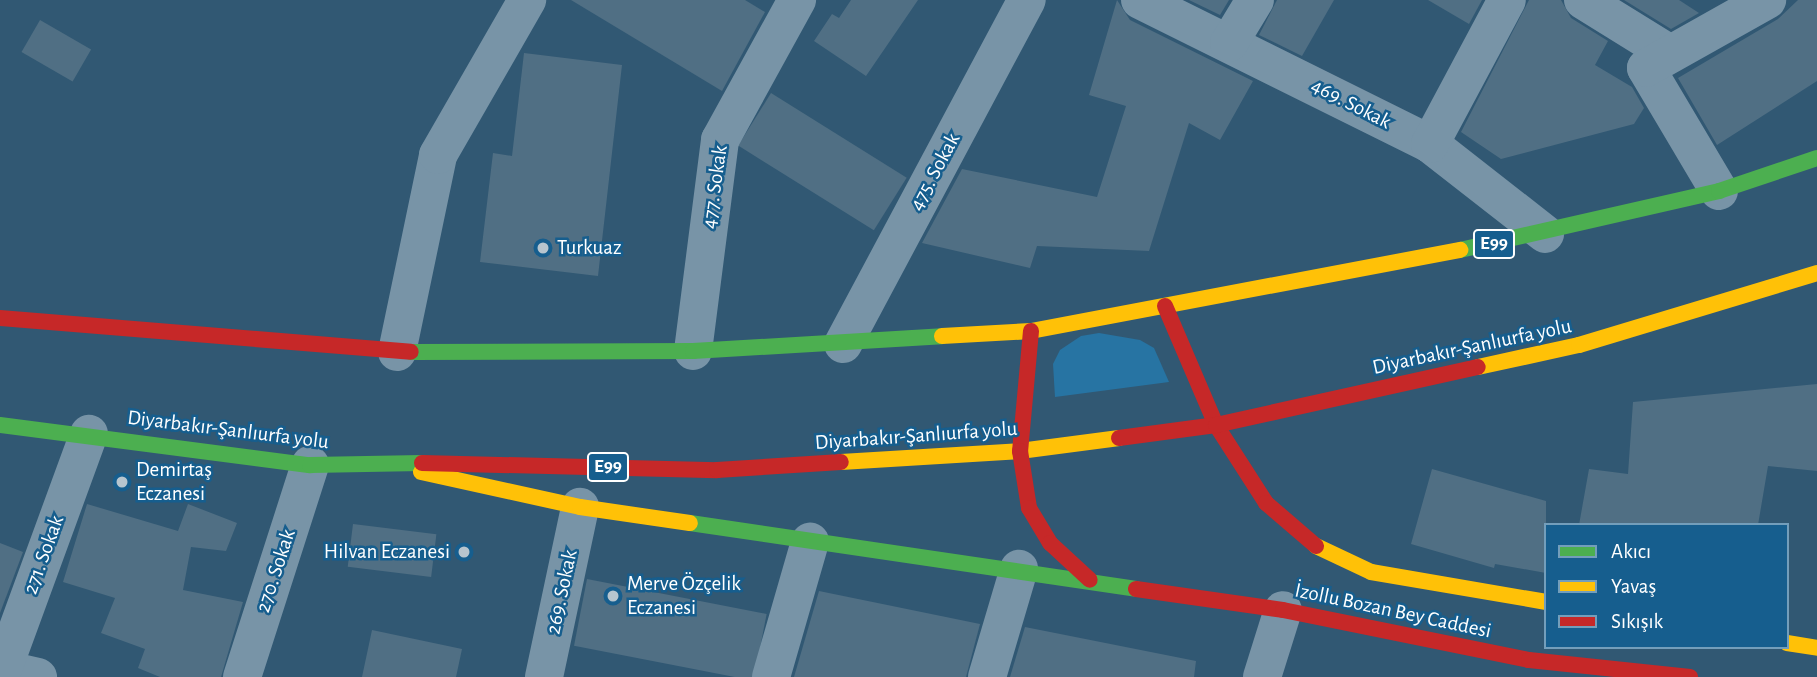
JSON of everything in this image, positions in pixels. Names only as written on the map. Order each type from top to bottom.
[{"type":"main road","name":"E99","points":[[0,318],[397,352],[693,351],[1031,331],[1545,234],[1719,191],[1817,158]]},
{"type":"main road","name":"Diyarbakır-Şanlıurfa yolu","points":[[0,425],[89,434],[310,465],[374,462],[717,470],[1020,451],[1216,425],[1578,345],[1817,273]]},
{"type":"main road","name":"İzollu Bozan Bey Caddesi","points":[[1165,306],[1216,425],[1266,503],[1316,546],[1371,572],[1544,602]]},
{"type":"main road","points":[[1031,331],[1020,451],[1029,508],[1050,543],[1090,580]]},
{"type":"main road","name":"İzollu Bozan Bey Caddesi","points":[[374,462],[580,507],[810,542],[1019,569],[1283,610],[1527,669],[1690,677]]},
{"type":"main road","points":[[1789,643],[1817,648]]},
{"type":"street","name":"477. Sokak","points":[[693,351],[720,140],[797,0]]},
{"type":"street","name":"475. Sokak","points":[[843,344],[1027,0]]},
{"type":"street","name":"469. Sokak","points":[[1140,0],[1430,144],[1545,234]]},
{"type":"street","points":[[1229,43],[1255,0]]},
{"type":"street","points":[[1430,144],[1507,0]]},
{"type":"street","points":[[1583,0],[1670,54]]},
{"type":"street","points":[[1719,191],[1646,68],[1767,0]]},
{"type":"street","points":[[397,352],[438,155],[523,2]]},
{"type":"street","name":"271. Sokak","points":[[14,674],[89,434]]},
{"type":"street","name":"270. Sokak","points":[[242,677],[310,465]]},
{"type":"street","name":"269. Sokak","points":[[544,677],[580,507]]},
{"type":"street","points":[[771,677],[810,542]]},
{"type":"street","points":[[987,677],[1019,569]]},
{"type":"street","points":[[1262,677],[1283,610]]},
{"type":"shaded area","points":[[1099,333],[1140,340],[1154,348],[1169,382],[1055,397],[1053,364],[1060,350],[1081,336]]},
{"type":"building","points":[[571,0],[745,0],[765,12],[722,91]]},
{"type":"building","points":[[851,0],[918,0],[866,76],[814,41],[832,14],[839,18]]},
{"type":"building","points":[[1117,0],[1130,20],[1253,81],[1220,140],[1189,123],[1149,251],[1037,246],[1030,268],[922,243],[962,169],[1097,197],[1126,106],[1089,95]]},
{"type":"building","points":[[1189,0],[1229,0],[1220,15]]},
{"type":"building","points":[[1277,0],[1334,0],[1302,56],[1259,35]]},
{"type":"building","points":[[1428,0],[1482,0],[1469,24]]},
{"type":"building","points":[[1529,0],[1561,0],[1571,18],[1608,41],[1595,65],[1632,87],[1644,108],[1634,124],[1501,159],[1461,132]]},
{"type":"building","points":[[1624,0],[1679,0],[1699,13],[1671,29]]},
{"type":"building","points":[[1798,0],[1817,0],[1817,81],[1717,145],[1678,78],[1778,19]]},
{"type":"building","points":[[40,20],[91,49],[73,82],[22,52]]},
{"type":"building","points":[[524,53],[622,65],[598,276],[480,262],[493,153],[512,156]]},
{"type":"building","points":[[771,93],[907,178],[874,230],[738,146]]},
{"type":"building","points":[[1817,384],[1817,471],[1768,466],[1758,523],[1579,523],[1589,469],[1628,474],[1633,402]]},
{"type":"building","points":[[1432,469],[1546,501],[1544,573],[1495,564],[1494,568],[1411,544]]},
{"type":"building","points":[[87,504],[178,531],[188,504],[237,523],[226,551],[191,547],[183,590],[243,602],[221,677],[160,677],[138,668],[145,649],[101,633],[115,598],[63,582]]},
{"type":"building","points":[[353,524],[436,534],[431,577],[348,567]]},
{"type":"building","points":[[0,543],[23,552],[0,613]]},
{"type":"building","points":[[587,579],[767,614],[754,677],[735,677],[574,646]]},
{"type":"building","points":[[819,591],[980,624],[966,677],[794,677]]},
{"type":"building","points":[[1025,627],[1196,661],[1194,677],[1010,677]]},
{"type":"building","points":[[372,630],[462,649],[456,677],[362,677]]},
{"type":"traffic: fast","points":[[1460,250],[1719,191],[1817,158]]},
{"type":"traffic: fast","points":[[411,352],[693,351],[942,336]]},
{"type":"traffic: fast","points":[[0,425],[310,465],[422,463]]},
{"type":"traffic: fast","points":[[690,523],[1136,589]]},
{"type":"traffic: slow","points":[[942,336],[1031,331],[1460,250]]},
{"type":"traffic: slow","points":[[1478,367],[1579,345],[1817,273]]},
{"type":"traffic: slow","points":[[841,462],[1020,451],[1119,438]]},
{"type":"traffic: slow","points":[[421,472],[580,507],[690,523]]},
{"type":"traffic: slow","points":[[1316,546],[1371,572],[1544,602]]},
{"type":"traffic: slow","points":[[1789,643],[1817,648]]},
{"type":"traffic: jam","points":[[1165,306],[1216,425],[1266,503],[1316,546]]},
{"type":"traffic: jam","points":[[0,318],[411,352]]},
{"type":"traffic: jam","points":[[1031,331],[1020,451],[1029,508],[1050,543],[1090,580]]},
{"type":"traffic: jam","points":[[1119,438],[1216,425],[1478,367]]},
{"type":"traffic: jam","points":[[422,463],[717,470],[841,462]]},
{"type":"traffic: jam","points":[[1136,589],[1283,610],[1529,660],[1690,677]]},
{"type":"place","name":"Turkuaz","points":[[543,248]]},
{"type":"place","name":"Demirtaş Eczanesi","points":[[122,482]]},
{"type":"place","name":"Hilvan Eczanesi","points":[[464,552]]},
{"type":"place","name":"Merve Özçelik Eczanesi","points":[[613,596]]}]
